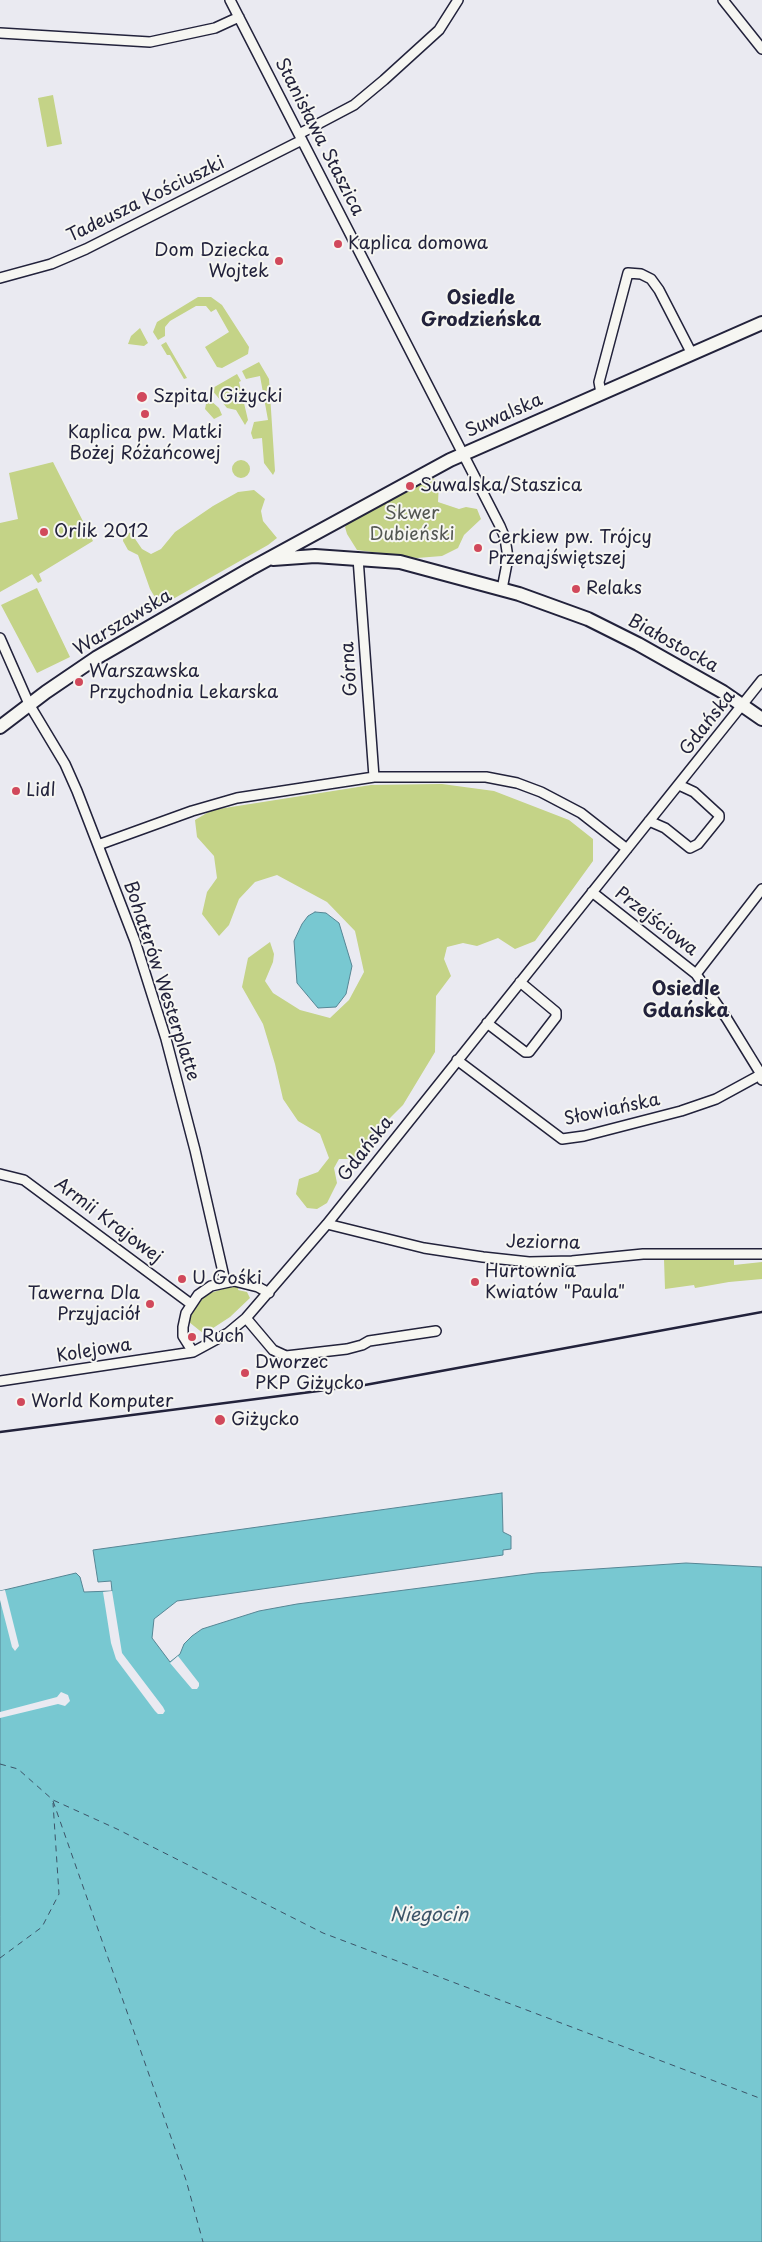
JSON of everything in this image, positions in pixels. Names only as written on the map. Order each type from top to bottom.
[{"type":"street","name":"Stanisława Staszica","points":[[230,0],[505,538],[508,558],[502,589]]},
{"type":"street","name":"Tadeusza Kościuszki","points":[[0,278],[50,264],[86,249],[301,137],[354,105],[439,30],[458,0]]},
{"type":"street","points":[[723,0],[762,49]]},
{"type":"street","points":[[0,33],[150,42],[215,28],[239,17]]},
{"type":"street","points":[[601,393],[599,382],[628,273],[641,274],[651,278],[692,354]]},
{"type":"street","name":"Suwalska","points":[[269,559],[463,454],[762,323]]},
{"type":"street","name":"Białostocka","points":[[269,559],[315,556],[400,562],[502,589],[588,619],[690,672],[743,704],[762,719]]},
{"type":"street","name":"Górna","points":[[358,558],[374,778]]},
{"type":"street","name":"Warszawska","points":[[0,727],[29,704],[96,658],[269,559]]},
{"type":"street","name":"Bohaterów Westerplatte","points":[[0,638],[29,704],[65,764],[135,941],[166,1039],[195,1150],[225,1281]]},
{"type":"street","name":"Gdańska","points":[[246,1318],[269,1294],[327,1224],[762,680]]},
{"type":"street","points":[[98,845],[222,802],[374,778],[486,778],[517,783],[541,792],[581,813],[627,849]]},
{"type":"street","points":[[650,821],[665,828],[690,848],[698,844],[719,818],[719,815],[694,792],[679,785]]},
{"type":"street","points":[[696,974],[762,889]]},
{"type":"street","name":"Przejściowa","points":[[592,892],[696,974],[728,1019],[761,1077]]},
{"type":"street","points":[[487,1023],[528,1052],[556,1018],[556,1012],[520,982]]},
{"type":"street","name":"Słowiańska","points":[[457,1060],[517,1108],[562,1139],[584,1136],[681,1111],[716,1099],[761,1077]]},
{"type":"street","name":"Armii Krajowej","points":[[0,1174],[24,1180],[191,1304]]},
{"type":"street","name":"Jeziorna","points":[[327,1224],[424,1248],[530,1262],[572,1262],[642,1254],[762,1254]]},
{"type":"street","points":[[193,1352],[183,1336],[186,1313],[198,1295],[212,1286],[225,1281],[244,1282],[258,1286],[269,1294]]},
{"type":"street","points":[[246,1318],[273,1350],[286,1356],[347,1349],[369,1341],[436,1330]]},
{"type":"street","name":"Kolejowa","points":[[0,1381],[193,1352],[228,1333],[246,1318]]},
{"type":"green space","points":[[53,95],[62,144],[47,147],[38,98]]},
{"type":"green space","points":[[198,297],[211,297],[222,305],[249,347],[248,354],[222,368],[217,367],[205,347],[229,332],[216,309],[211,312],[206,306],[196,306],[170,321],[165,327],[165,336],[158,340],[153,332],[157,322]]},
{"type":"green space","points":[[140,328],[148,343],[144,346],[128,344],[131,336]]},
{"type":"green space","points":[[166,342],[187,378],[184,379],[170,355],[167,355],[161,345]]},
{"type":"green space","points":[[259,362],[269,379],[275,471],[273,475],[264,463],[262,438],[253,439],[251,433],[254,422],[268,420],[260,376],[246,379],[242,371]]},
{"type":"green space","points":[[237,374],[241,381],[239,382],[248,420],[245,425],[236,410],[227,408],[211,389]]},
{"type":"green space","points":[[211,401],[219,408],[222,415],[214,419],[205,409],[206,404]]},
{"type":"green space","points":[[241,460],[247,463],[250,469],[247,475],[241,478],[235,475],[232,469],[235,463]]},
{"type":"green space","name":"Orlik 2012","points":[[53,462],[93,541],[39,574],[42,581],[38,583],[32,574],[0,592],[0,523],[18,519],[9,473]]},
{"type":"green space","name":"Skwer Dubieński","points":[[433,478],[439,482],[438,502],[459,509],[466,507],[477,509],[481,519],[464,535],[458,548],[442,556],[417,558],[357,550],[345,527],[352,518],[416,484]]},
{"type":"green space","points":[[254,490],[265,499],[261,511],[263,521],[277,538],[166,603],[159,604],[150,589],[138,555],[128,550],[123,541],[124,532],[131,533],[142,549],[151,554],[161,549],[175,532],[213,506],[238,492]]},
{"type":"green space","points":[[37,588],[70,657],[37,673],[1,605]]},
{"type":"green space","points":[[442,784],[494,791],[569,820],[593,839],[593,861],[535,941],[515,949],[498,938],[477,946],[463,943],[447,947],[444,959],[451,976],[436,996],[435,1052],[403,1105],[380,1128],[358,1159],[339,1159],[334,1168],[337,1183],[327,1203],[317,1209],[307,1208],[296,1194],[299,1179],[318,1172],[329,1158],[320,1134],[298,1121],[283,1099],[263,1024],[242,987],[248,958],[270,942],[274,954],[273,962],[265,981],[273,993],[300,1010],[330,1018],[349,1000],[364,972],[355,931],[327,902],[277,875],[255,882],[239,899],[229,925],[219,936],[202,914],[207,892],[217,878],[214,856],[197,837],[195,820],[212,810],[371,785]]},
{"type":"green space","points":[[664,1259],[734,1259],[734,1265],[762,1262],[762,1279],[695,1288],[694,1285],[665,1289]]},
{"type":"green space","points":[[239,1286],[238,1290],[247,1292],[250,1298],[230,1317],[204,1334],[189,1322],[191,1311],[207,1294]]},
{"type":"water","points":[[315,912],[326,913],[339,923],[352,966],[346,994],[336,1007],[318,1008],[297,983],[294,941],[302,924],[308,916]]},
{"type":"water","name":"Niegocin","points":[[502,1493],[503,1532],[511,1536],[511,1549],[503,1550],[503,1555],[177,1601],[154,1619],[152,1638],[170,1662],[180,1654],[184,1644],[202,1629],[259,1611],[297,1604],[536,1573],[686,1563],[762,1567],[762,2242],[0,2242],[0,1591],[76,1573],[80,1577],[84,1592],[112,1591],[111,1581],[98,1582],[93,1550]]},
{"type":"pier","points":[[5,1590],[19,1646],[15,1651],[12,1647],[0,1600],[0,1591]]},
{"type":"pier","points":[[112,1591],[122,1653],[163,1707],[165,1711],[163,1714],[158,1714],[155,1711],[116,1659],[111,1643],[103,1592]]},
{"type":"pier","points":[[178,1656],[199,1683],[197,1689],[192,1689],[170,1663]]},
{"type":"pier","points":[[61,1692],[68,1695],[70,1701],[65,1706],[58,1704],[0,1718],[0,1712],[57,1697]]},
{"type":"ferry route","points":[[0,1764],[18,1769],[53,1800],[117,1829],[323,1933],[762,2099]]},
{"type":"ferry route","points":[[53,1801],[186,2180],[203,2242]]},
{"type":"ferry route","points":[[0,1958],[42,1927],[59,1894],[53,1803]]},
{"type":"railway","points":[[0,1432],[365,1385],[762,1312]]},
{"type":"place","name":"Kaplica domowa","points":[[338,244]]},
{"type":"place","name":"Dom Dziecka Wojtek","points":[[279,261]]},
{"type":"place","name":"Szpital Giżycki","points":[[142,397]]},
{"type":"place","name":"Kaplica pw. Matki Bożej Różańcowej","points":[[145,414]]},
{"type":"place","name":"Suwalska/Staszica","points":[[410,486]]},
{"type":"place","name":"Orlik 2012","points":[[44,532]]},
{"type":"place","name":"Cerkiew pw. Trójcy Przenajświętszej","points":[[478,548]]},
{"type":"place","name":"Relaks","points":[[576,589]]},
{"type":"place","name":"Warszawska Przychodnia Lekarska","points":[[79,682]]},
{"type":"place","name":"Lidl","points":[[16,791]]},
{"type":"place","name":"U Gośki","points":[[182,1279]]},
{"type":"place","name":"Hurtownia Kwiatów \"Paula\"","points":[[475,1282]]},
{"type":"place","name":"Tawerna Dla Przyjaciół","points":[[150,1304]]},
{"type":"place","name":"Ruch","points":[[192,1337]]},
{"type":"place","name":"Dworzec PKP Giżycko","points":[[245,1373]]},
{"type":"place","name":"World Komputer","points":[[21,1402]]},
{"type":"place","name":"Giżycko","points":[[220,1420]]},
{"type":"district","name":"Osiedle Grodzieńska","points":[[481,310]]},
{"type":"district","name":"Osiedle Gdańska","points":[[686,1001]]}]
